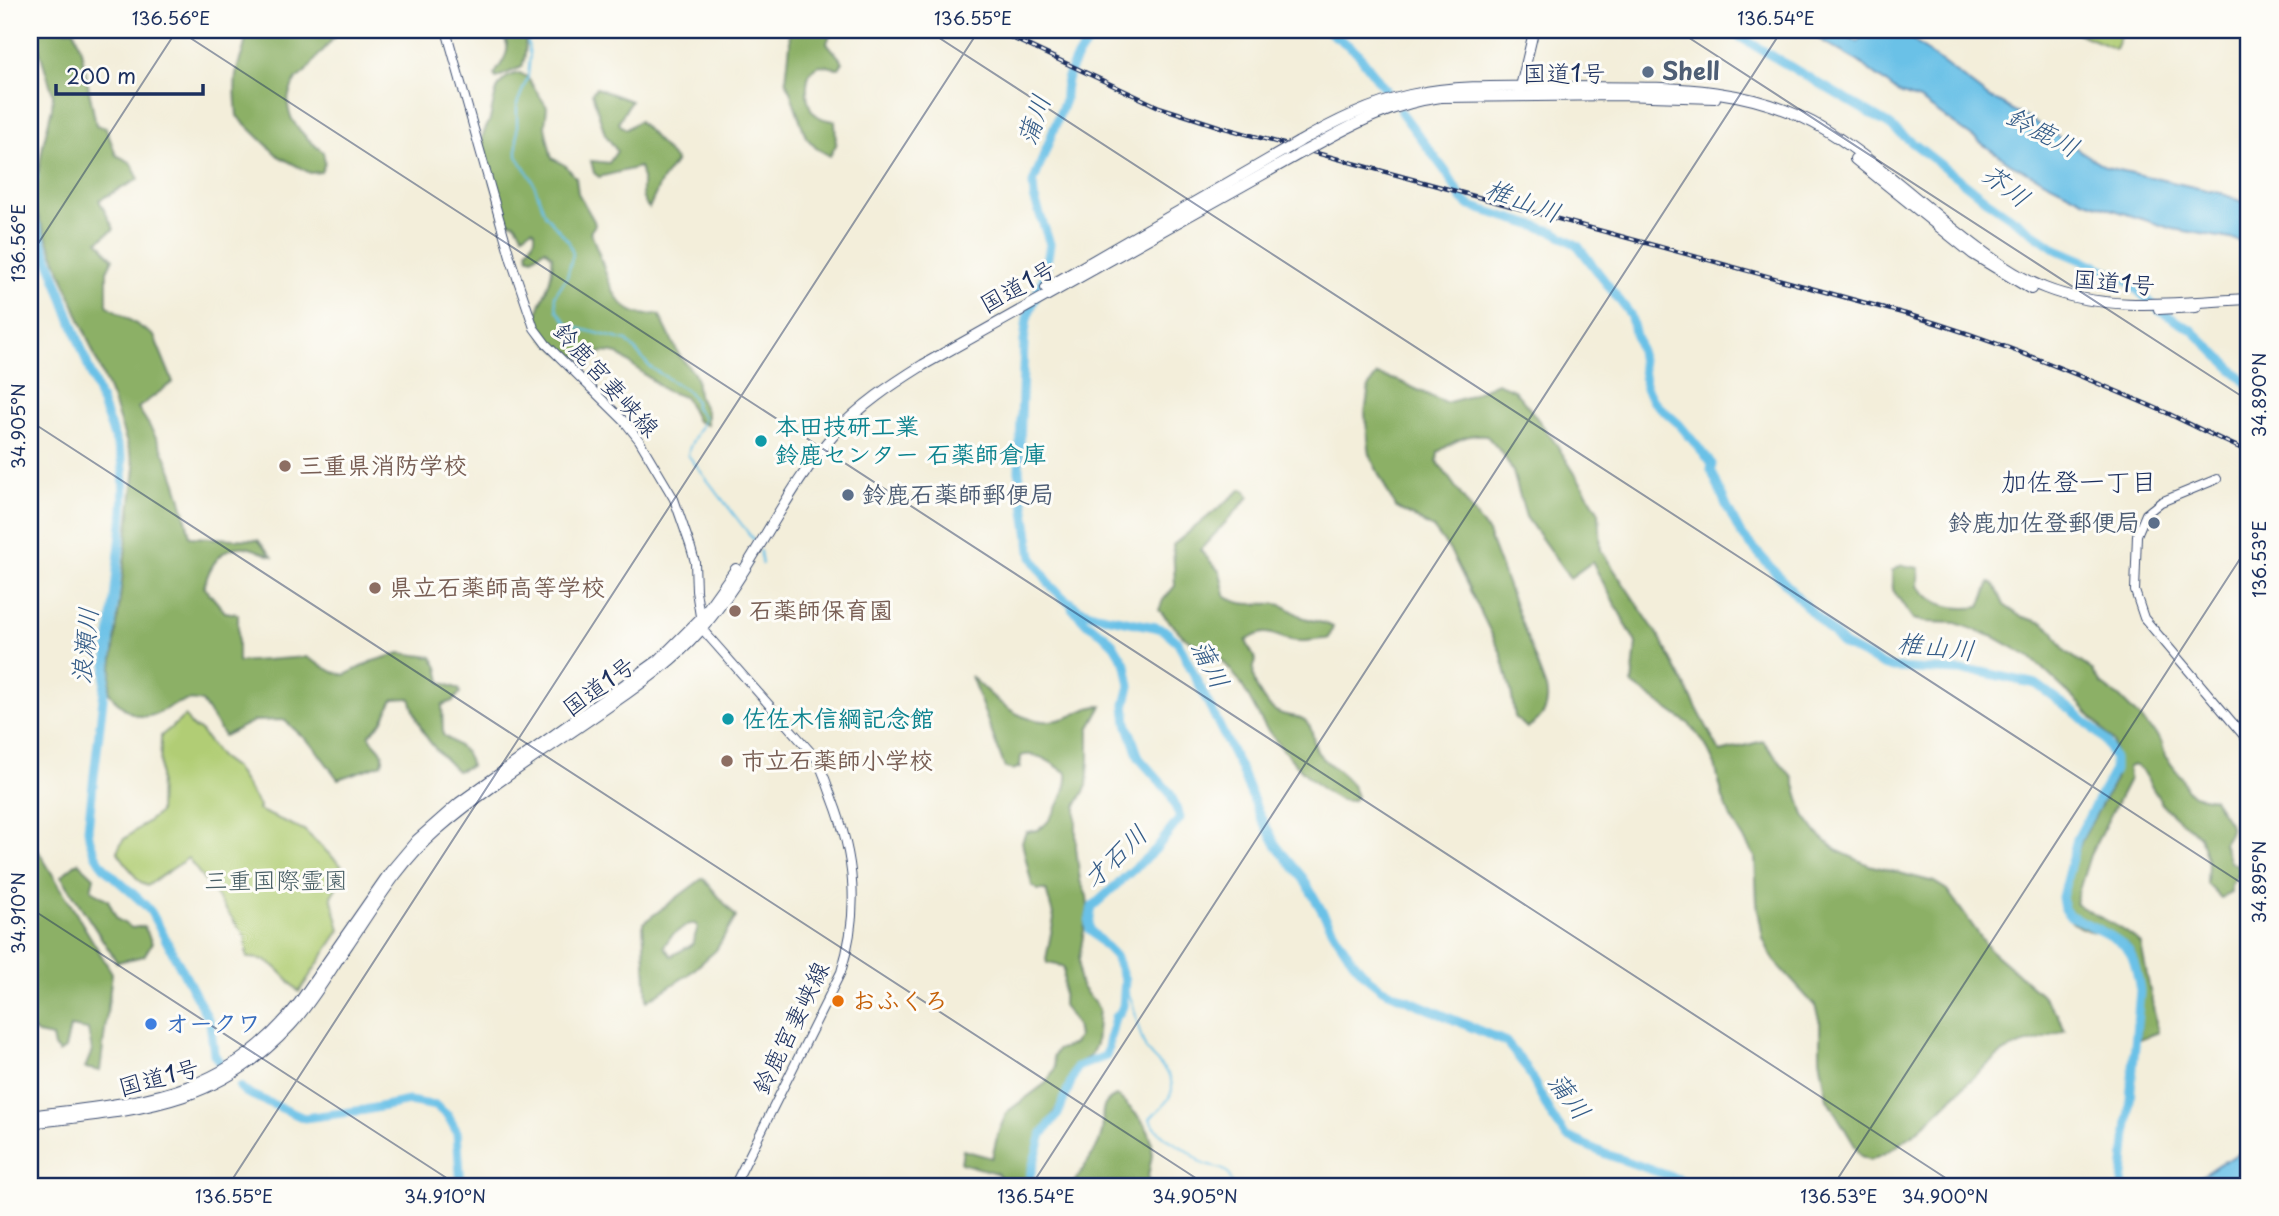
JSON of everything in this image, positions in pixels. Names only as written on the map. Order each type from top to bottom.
[{"type":"highway","name":"国道1号","points":[[1051,289],[1299,142],[1351,114],[1401,97],[1439,90],[1694,89],[1735,95],[1776,106],[1809,121],[1847,144],[1984,262],[2029,289],[2068,302],[2126,309],[2249,299]]},
{"type":"highway","name":"国道1号","points":[[30,1123],[121,1111],[181,1099],[213,1086],[250,1062],[292,1024],[394,878],[421,846],[465,808],[663,667],[702,623],[733,580],[823,438],[867,394],[917,361],[1365,118],[1419,100],[1519,91]]},
{"type":"highway","name":"国道1号","points":[[1942,225],[2030,281],[2064,294],[2110,302],[2249,305]]},
{"type":"highway","name":"国道1号","points":[[30,1116],[129,1102],[171,1093],[194,1086],[222,1072],[255,1051],[299,1003],[390,872],[417,840],[460,803],[659,660],[702,623]]},
{"type":"main road","name":"鈴鹿宮妻峡線","points":[[446,30],[511,260],[534,328],[558,357],[624,421],[665,483],[674,499],[694,557],[702,623],[816,758],[847,839],[854,882],[852,928],[841,972],[734,1186]]},
{"type":"main road","points":[[1519,91],[1534,30]]},
{"type":"main road","points":[[2217,479],[2161,502],[2146,514],[2137,535],[2135,591],[2144,618],[2249,741]]},
{"type":"green space","points":[[33,30],[74,30],[81,50],[96,125],[106,128],[116,155],[130,162],[139,179],[99,200],[114,229],[98,241],[113,259],[107,271],[107,305],[154,336],[173,382],[138,408],[157,439],[171,470],[190,537],[258,540],[272,556],[237,547],[217,559],[206,579],[204,587],[225,612],[238,614],[238,662],[306,657],[333,672],[345,675],[373,661],[400,653],[432,657],[438,667],[441,682],[459,689],[460,693],[453,701],[442,705],[443,735],[464,752],[470,766],[457,771],[440,754],[422,730],[410,698],[392,701],[382,722],[369,735],[383,754],[382,764],[338,779],[314,747],[284,720],[254,721],[224,736],[202,702],[178,703],[148,716],[137,715],[124,708],[109,693],[135,468],[112,398],[33,204],[53,94]]},
{"type":"green space","points":[[244,30],[338,30],[311,66],[296,80],[288,102],[289,111],[298,129],[323,152],[325,163],[321,172],[310,173],[278,156],[237,116],[235,80],[245,41]]},
{"type":"green space","points":[[497,30],[523,30],[526,48],[522,67],[496,78],[494,75],[507,52],[506,41]]},
{"type":"green space","points":[[789,30],[832,30],[827,43],[843,62],[839,68],[817,66],[809,75],[807,88],[807,96],[814,113],[821,118],[835,121],[836,145],[830,156],[816,148],[806,137],[786,80]]},
{"type":"green space","points":[[2070,30],[2123,30],[2115,49]]},
{"type":"green space","points":[[520,73],[527,77],[547,107],[545,127],[552,158],[566,166],[576,178],[578,193],[594,221],[595,225],[590,232],[612,289],[619,301],[629,309],[641,314],[660,316],[679,355],[696,376],[698,395],[707,413],[707,425],[697,421],[685,397],[666,391],[618,354],[601,352],[573,361],[552,347],[541,334],[537,322],[538,311],[548,287],[552,256],[545,249],[533,258],[529,257],[527,251],[535,238],[535,231],[532,229],[523,235],[515,223],[504,221],[482,140],[500,84],[511,75]]},
{"type":"green space","points":[[596,88],[631,101],[619,121],[620,125],[626,129],[639,121],[676,161],[661,182],[649,208],[643,198],[640,167],[599,177],[594,173],[591,161],[609,163],[617,151],[605,134],[592,93]]},
{"type":"green space","points":[[1377,375],[1399,381],[1445,403],[1464,398],[1497,383],[1514,390],[1557,445],[1599,512],[1601,550],[1661,640],[1720,752],[1763,741],[1793,778],[1804,815],[1818,834],[1836,850],[1869,865],[1934,882],[1947,890],[1990,950],[2041,994],[2057,1014],[2065,1030],[2007,1050],[1983,1068],[1907,1139],[1870,1160],[1861,1156],[1827,1099],[1820,1058],[1820,1023],[1815,1006],[1774,961],[1763,939],[1757,903],[1755,857],[1731,818],[1715,765],[1705,744],[1689,724],[1632,684],[1636,643],[1592,562],[1570,578],[1526,517],[1513,472],[1503,454],[1486,435],[1473,435],[1438,452],[1437,461],[1488,533],[1546,688],[1546,706],[1538,720],[1527,728],[1515,717],[1501,653],[1451,552],[1433,528],[1395,507],[1370,456],[1365,414],[1369,386]]},
{"type":"green space","points":[[1242,489],[1249,497],[1200,550],[1220,572],[1225,595],[1238,602],[1287,607],[1302,617],[1333,627],[1326,639],[1298,641],[1266,633],[1246,641],[1256,661],[1254,676],[1263,699],[1275,711],[1307,722],[1318,753],[1354,789],[1357,797],[1348,801],[1336,798],[1324,790],[1297,765],[1269,732],[1228,667],[1205,646],[1201,648],[1182,635],[1159,610],[1163,600],[1175,586],[1173,545]]},
{"type":"green space","points":[[1902,565],[1919,568],[1918,586],[1924,593],[1938,603],[1953,607],[1980,607],[1990,583],[1995,585],[2004,605],[2020,616],[2043,623],[2053,631],[2065,651],[2092,670],[2101,684],[2120,698],[2157,736],[2165,756],[2182,778],[2186,789],[2193,795],[2213,799],[2229,823],[2231,830],[2223,843],[2230,862],[2238,865],[2240,872],[2231,885],[2231,893],[2221,898],[2207,884],[2208,862],[2200,836],[2162,804],[2141,769],[2134,765],[2128,767],[2129,779],[2090,855],[2075,903],[2126,932],[2141,944],[2158,1032],[2140,1039],[2140,979],[2131,948],[2113,936],[2079,927],[2070,920],[2064,909],[2062,892],[2082,840],[2115,780],[2117,765],[2113,742],[2080,704],[2030,657],[1994,637],[1956,623],[1913,619],[1893,590],[1892,571]]},
{"type":"green space","points":[[971,676],[1013,712],[1038,721],[1066,718],[1088,708],[1102,706],[1089,729],[1087,786],[1076,806],[1076,847],[1080,881],[1087,896],[1088,908],[1079,959],[1079,979],[1081,986],[1099,1009],[1096,1044],[1091,1055],[1076,1066],[1061,1101],[1037,1140],[1027,1186],[996,1186],[999,1183],[999,1175],[996,1173],[961,1163],[963,1150],[992,1158],[1007,1112],[1046,1083],[1055,1068],[1053,1057],[1057,1050],[1074,1044],[1078,1037],[1076,1025],[1063,1005],[1064,968],[1047,963],[1046,959],[1054,918],[1046,890],[1038,890],[1032,886],[1022,842],[1026,832],[1038,830],[1049,820],[1059,804],[1067,773],[1033,755],[1021,756],[1020,767],[1013,770],[1005,768]]},
{"type":"green space","name":"三重国際霊園","points":[[185,716],[193,728],[199,729],[220,757],[235,768],[259,806],[258,810],[304,830],[347,871],[331,896],[340,930],[299,992],[271,964],[256,958],[247,958],[245,936],[188,858],[147,886],[138,880],[117,851],[123,840],[159,813],[161,736]]},
{"type":"green space","points":[[30,801],[36,847],[112,973],[100,1071],[85,1068],[92,1051],[88,1030],[70,1027],[65,1049],[59,1053],[54,1047],[52,1037],[38,1034],[30,1028]]},
{"type":"green space","points":[[78,862],[94,877],[91,890],[108,900],[117,919],[132,928],[144,926],[152,943],[144,956],[117,962],[61,876]]},
{"type":"green space","points":[[703,878],[736,917],[716,950],[689,974],[647,1001],[643,923]],"holes":[[[689,924],[698,927],[692,945],[671,956],[664,946],[672,935]]]},
{"type":"green space","points":[[1116,1096],[1138,1116],[1151,1137],[1148,1186],[1072,1186],[1099,1142],[1105,1104]]},
{"type":"water","name":"鈴鹿川","points":[[1803,30],[1835,30],[1858,42],[1863,35],[1853,30],[1909,30],[1915,42],[1987,96],[2035,122],[2106,167],[2220,193],[2249,204],[2249,242],[2173,229],[2083,200],[2011,164],[1920,100],[1899,93],[1859,62]]},
{"type":"water","points":[[2249,1148],[2249,1186],[2187,1186],[2221,1163]]},
{"type":"waterway","points":[[526,30],[530,56],[528,77],[517,104],[517,156],[532,179],[545,214],[569,242],[573,254],[567,277],[555,295],[557,310],[570,326],[627,341],[650,367],[689,392],[695,401],[695,407],[704,418],[688,455],[756,543]]},
{"type":"waterway","name":"蒲川","points":[[1097,30],[1070,71],[1065,100],[1033,183],[1034,197],[1050,244],[1045,274],[1027,318],[1024,342],[1019,471],[1032,557],[1051,586],[1079,609],[1155,627],[1164,630],[1178,642],[1240,768],[1260,816],[1278,848],[1303,878],[1337,937],[1368,978],[1382,989],[1506,1042],[1526,1067],[1551,1115],[1566,1136],[1603,1153],[1698,1186]]},
{"type":"waterway","name":"椎山川","points":[[1327,30],[1356,51],[1385,89]]},
{"type":"waterway","name":"芥川","points":[[1728,30],[1888,124],[1989,202],[2056,249],[2124,278],[2160,311],[2192,330],[2249,385]]},
{"type":"waterway","name":"椎山川","points":[[1401,112],[1446,172],[1462,199],[1470,206],[1555,232],[1578,246],[1630,314],[1640,350],[1646,388],[1653,401],[1679,424],[1712,464],[1711,470],[1741,534],[1844,645],[1893,668],[1981,672],[2036,684],[2077,714],[2105,740],[2114,759],[2114,770],[2077,839],[2062,897],[2064,909],[2069,915],[2111,936],[2126,947],[2136,971],[2140,991],[2122,1186]]},
{"type":"waterway","name":"浪瀬川","points":[[30,156],[34,177],[30,187]]},
{"type":"waterway","name":"浪瀬川","points":[[30,209],[122,458],[122,519],[88,829],[91,844],[103,866],[151,912],[210,1022],[214,1054],[219,1062]]},
{"type":"waterway","points":[[760,551],[762,564]]},
{"type":"waterway","name":"才石川","points":[[1027,1186],[1042,1134],[1058,1114],[1077,1067],[1106,1056],[1115,1017],[1123,1006],[1125,980],[1115,956],[1090,930],[1092,907],[1155,850],[1180,818],[1170,793],[1139,758],[1127,723],[1125,705],[1130,686],[1126,665],[1114,645],[1072,608]]},
{"type":"waterway","points":[[1125,987],[1146,1049],[1171,1082],[1169,1097],[1150,1119],[1153,1125],[1161,1134],[1190,1152],[1200,1162],[1228,1173],[1232,1186]]},
{"type":"waterway","name":"浪瀬川","points":[[240,1087],[247,1093],[304,1118],[409,1101],[436,1106],[448,1116],[457,1132],[461,1186]]},
{"type":"railway","points":[[995,30],[1159,107],[1221,127],[1906,314],[1973,335],[2167,413],[2249,452]]},
{"type":"place","name":"Shell","points":[[1648,72]]},
{"type":"place","name":"本田技研工業 鈴鹿センター 石薬師倉庫","points":[[761,441]]},
{"type":"place","name":"三重県消防学校","points":[[285,466]]},
{"type":"place","name":"鈴鹿石薬師郵便局","points":[[848,495]]},
{"type":"place","name":"鈴鹿加佐登郵便局","points":[[2154,523]]},
{"type":"place","name":"県立石薬師高等学校","points":[[375,588]]},
{"type":"place","name":"石薬師保育園","points":[[735,611]]},
{"type":"place","name":"佐佐木信綱記念館","points":[[728,719]]},
{"type":"place","name":"市立石薬師小学校","points":[[727,761]]},
{"type":"place","name":"おふくろ","points":[[838,1001]]},
{"type":"place","name":"オークワ","points":[[151,1024]]},
{"type":"district","name":"加佐登一丁目","points":[[2079,482]]}]
